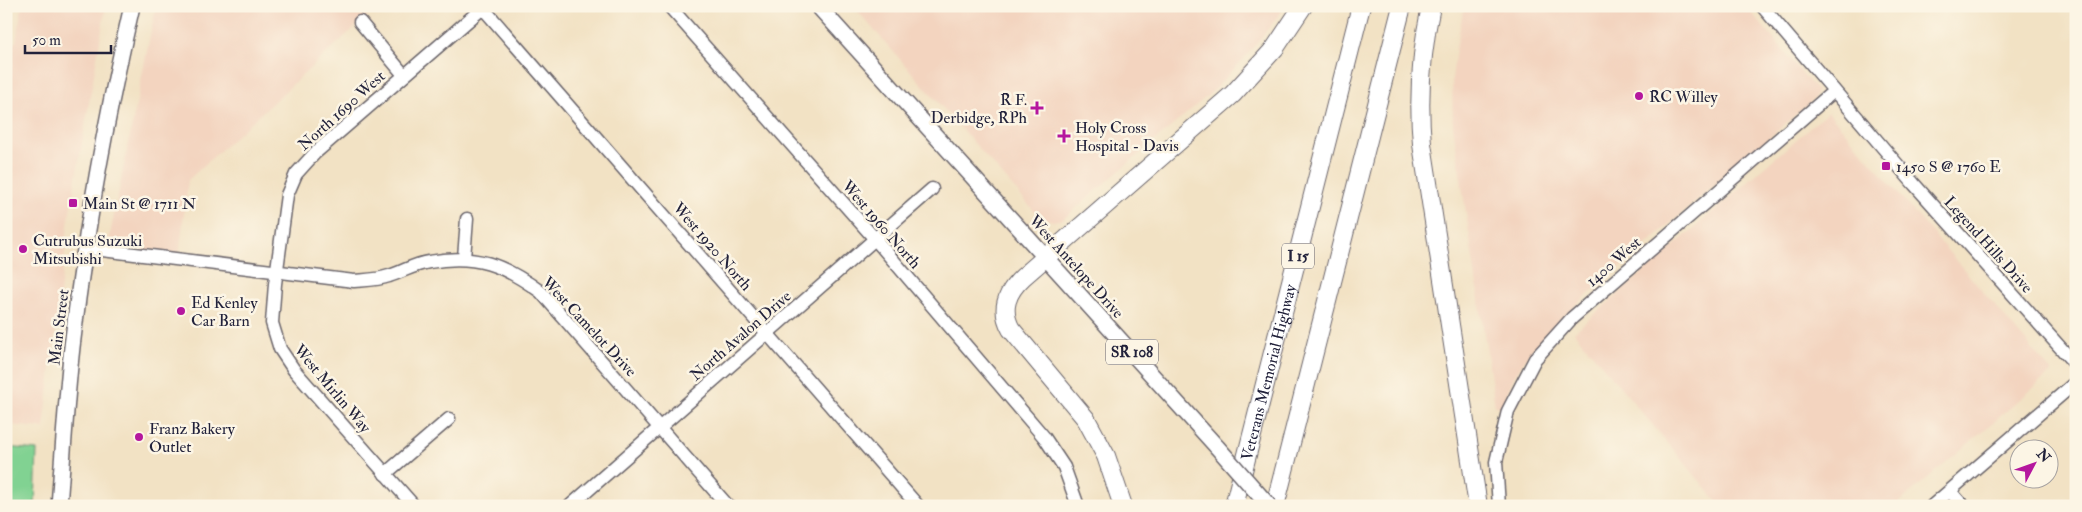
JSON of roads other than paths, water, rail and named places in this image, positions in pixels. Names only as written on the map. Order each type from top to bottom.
[{"type":"highway","points":[[1123,506],[1106,456],[1086,419],[1015,336],[1006,318],[1004,306],[1012,290],[1023,277],[1233,94],[1275,48],[1303,6]]},
{"type":"highway","name":"Veterans Memorial Highway","points":[[1234,506],[1361,6]]},
{"type":"highway","name":"I 15","points":[[1275,506],[1402,6]]},
{"type":"highway","points":[[1431,6],[1421,64],[1421,139],[1478,506]]},
{"type":"main road","name":"Main Street","points":[[59,506],[72,348],[86,248],[114,91],[132,6]]},
{"type":"main road","name":"West Antelope Drive","points":[[818,6],[1218,447],[1269,506]]},
{"type":"street","name":"West 1960 North","points":[[669,6],[875,239],[1044,437],[1064,467],[1078,506]]},
{"type":"street","name":"Legend Hills Drive","points":[[1762,6],[1914,184],[2076,365]]},
{"type":"street","name":"North 1690 West","points":[[277,272],[287,195],[296,174],[315,153],[484,7]]},
{"type":"street","name":"West 1920 North","points":[[484,7],[918,506]]},
{"type":"street","points":[[360,22],[404,75]]},
{"type":"street","name":"1400 West","points":[[1499,506],[1496,462],[1508,411],[1535,359],[1572,318],[1834,91]]},
{"type":"street","name":"North Avalon Drive","points":[[570,506],[932,189]]},
{"type":"street","points":[[464,258],[467,220]]},
{"type":"street","name":"West Camelot Drive","points":[[86,248],[354,281],[386,277],[428,262],[464,258],[496,265],[517,275],[541,292],[728,506]]},
{"type":"street","name":"West Mirlin Way","points":[[277,272],[272,323],[280,349],[294,370],[414,506]]},
{"type":"street","points":[[1932,506],[2076,382]]},
{"type":"street","points":[[386,474],[449,419]]},
{"type":"street","points":[[1950,491],[1963,506]]},
{"type":"place","name":"RC Willey","points":[[1639,96]]},
{"type":"place","name":"R F. Derbidge, RPh","points":[[1037,108]]},
{"type":"place","name":"Holy Cross Hospital - Davis","points":[[1064,136]]},
{"type":"place","name":"1450 S @ 1760 E","points":[[1886,166]]},
{"type":"place","name":"Main St @ 1711 N","points":[[73,203]]},
{"type":"place","name":"Cutrubus Suzuki Mitsubishi","points":[[23,249]]},
{"type":"place","name":"Ed Kenley Car Barn","points":[[181,311]]},
{"type":"place","name":"Franz Bakery Outlet","points":[[139,437]]}]
